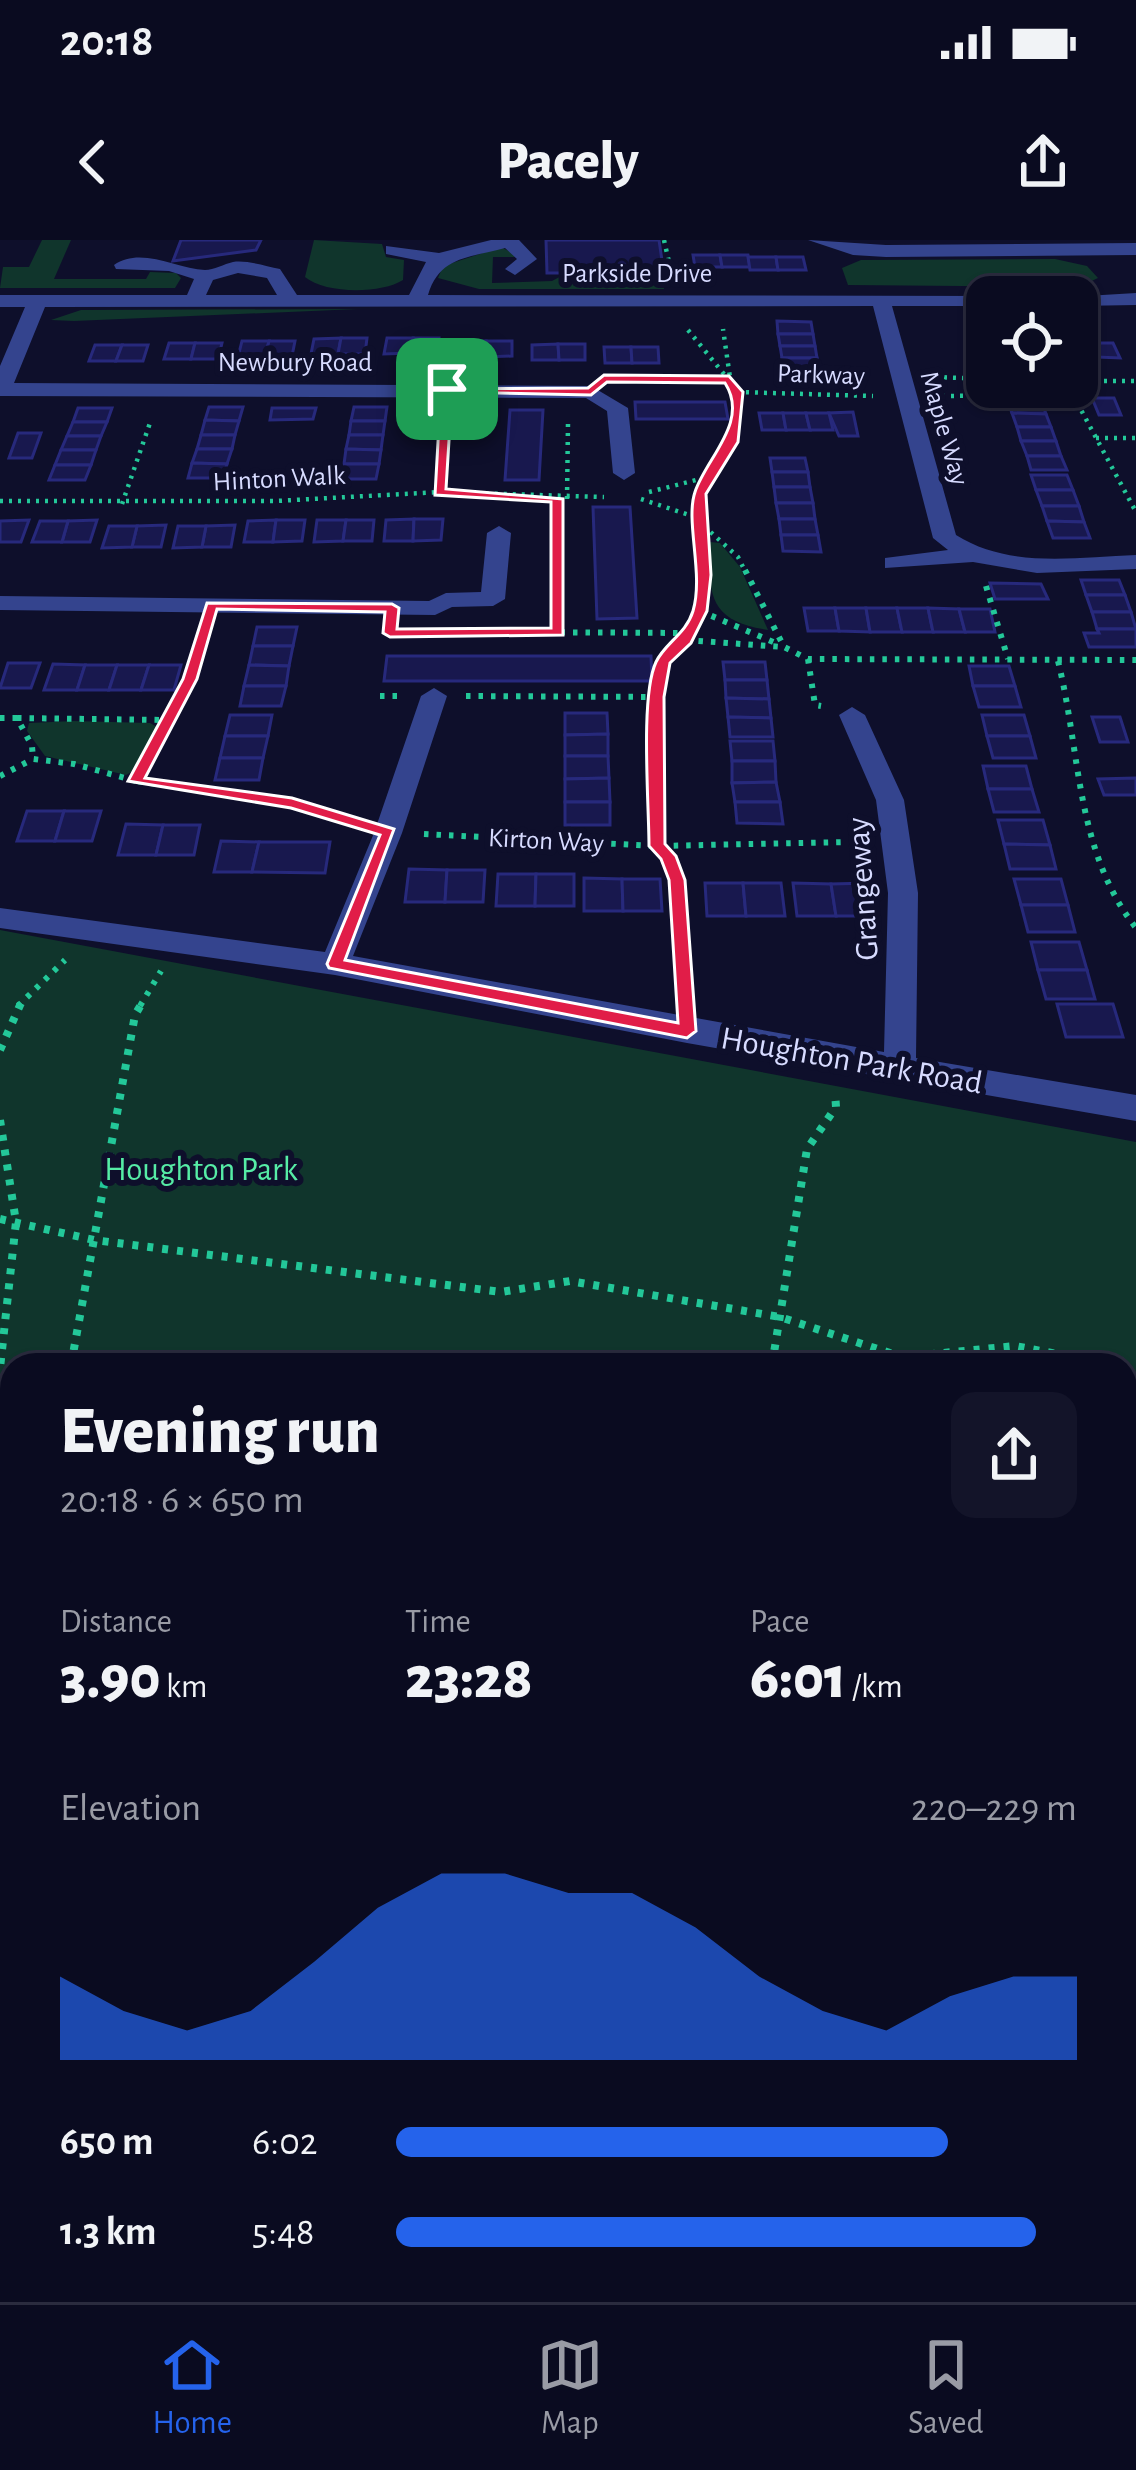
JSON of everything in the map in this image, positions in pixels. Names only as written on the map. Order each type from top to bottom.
[{"type":"street","points":[[393,250],[437,257],[509,240],[529,259],[515,269]]},
{"type":"street","points":[[817,240],[853,249],[886,250],[1136,249]]},
{"type":"street","points":[[1098,300],[1132,299],[1106,249]]},
{"type":"street","points":[[417,301],[424,268],[437,257]]},
{"type":"street","points":[[123,265],[171,265],[205,276],[237,267],[272,273],[288,291],[286,301]]},
{"type":"street","points":[[194,301],[205,276]]},
{"type":"street","name":"Parkside Drive","points":[[0,301],[966,300]]},
{"type":"street","points":[[0,389],[38,301]]},
{"type":"street","name":"Maple Way","points":[[881,301],[945,538],[977,556]]},
{"type":"street","name":"Newbury Road","points":[[0,389],[580,392]]},
{"type":"street","points":[[580,392],[617,408],[624,473]]},
{"type":"street","points":[[0,603],[435,608],[446,600],[493,599],[499,533]]},
{"type":"street","points":[[893,562],[977,556],[1005,562],[1136,562]]},
{"type":"street","points":[[335,964],[388,832],[434,696]]},
{"type":"street","name":"Grangeway","points":[[851,715],[890,800],[904,893],[900,1066]]},
{"type":"street","name":"Houghton Park Road","points":[[0,918],[335,964],[687,1031],[1136,1108]]},
{"type":"path","points":[[664,240],[671,272]]},
{"type":"path","points":[[679,318],[729,380]]},
{"type":"path","name":"Parkway","points":[[657,846],[657,697],[663,662],[700,611],[700,494],[732,442],[737,392],[729,380],[723,328]]},
{"type":"path","points":[[567,499],[580,392],[604,379],[729,380]]},
{"type":"path","points":[[943,380],[966,379]]},
{"type":"path","points":[[1098,382],[1136,381]]},
{"type":"path","points":[[122,504],[162,389]]},
{"type":"path","points":[[439,492],[447,389]]},
{"type":"path","name":"Parkway","points":[[737,392],[966,396]]},
{"type":"path","points":[[1079,408],[1136,512]]},
{"type":"path","points":[[1094,438],[1136,438]]},
{"type":"path","points":[[708,477],[628,496],[702,522],[738,557],[784,647]]},
{"type":"path","name":"Hinton Walk","points":[[0,501],[122,504],[439,492],[608,497]]},
{"type":"path","points":[[557,499],[558,632]]},
{"type":"path","points":[[977,556],[1008,659]]},
{"type":"path","points":[[136,781],[190,679],[212,605]]},
{"type":"path","points":[[700,611],[808,659],[1136,660]]},
{"type":"path","points":[[486,633],[686,636],[784,647]]},
{"type":"path","points":[[1058,661],[1067,689],[1076,781],[1089,830],[1114,899],[1136,928]]},
{"type":"path","points":[[380,696],[657,697]]},
{"type":"path","points":[[0,718],[169,720]]},
{"type":"path","points":[[0,776],[33,759],[32,746],[17,718]]},
{"type":"path","name":"Kirton Way","points":[[33,759],[74,764],[136,781],[292,803],[388,832],[657,846],[848,842]]},
{"type":"path","points":[[657,846],[668,856],[677,880],[687,1031]]},
{"type":"path","points":[[0,1015],[15,1009],[92,934]]},
{"type":"path","points":[[73,1353],[135,1015],[177,944]]},
{"type":"path","points":[[0,1050],[15,1009]]},
{"type":"path","points":[[774,1353],[807,1149],[836,1107],[832,1055]]},
{"type":"path","points":[[0,1120],[16,1222],[2,1353]]},
{"type":"path","points":[[0,1219],[94,1240],[500,1292],[570,1281],[780,1317],[890,1353]]},
{"type":"path","points":[[943,1353],[1015,1346],[1052,1353]]},
{"type":"green space","points":[[42,240],[71,240],[54,279],[146,279],[150,272],[176,273],[181,278],[175,288],[0,288],[3,267],[29,267]]},
{"type":"green space","points":[[314,240],[382,244],[386,257],[404,260],[403,280],[353,290],[314,283],[305,277]]},
{"type":"green space","points":[[501,247],[520,257],[493,257],[492,283],[552,281],[565,274],[663,282],[664,289],[479,289],[438,278],[443,266]]},
{"type":"green space","points":[[1055,259],[1087,266],[1096,276],[966,276],[966,286],[848,285],[842,268],[861,260]]},
{"type":"green space","points":[[358,309],[74,321],[51,320],[81,310]]},
{"type":"green space","points":[[710,542],[720,543],[740,567],[768,630],[734,620],[716,603]]},
{"type":"green space","points":[[29,723],[150,723],[159,728],[137,769],[126,775],[45,756],[27,731]]},
{"type":"green space","name":"Houghton Park","points":[[0,930],[1136,1142],[1136,1353],[0,1353]]},
{"type":"building","points":[[181,240],[261,240],[256,250],[173,261]]},
{"type":"building","points":[[546,240],[659,240],[665,281],[609,273],[547,273]]},
{"type":"building","points":[[693,255],[720,255],[722,267],[695,267]]},
{"type":"building","points":[[720,255],[748,255],[750,267],[722,267]]},
{"type":"building","points":[[748,257],[776,257],[778,270],[750,270]]},
{"type":"building","points":[[776,257],[803,257],[806,270],[778,270]]},
{"type":"building","points":[[777,321],[811,322],[813,334],[778,334]]},
{"type":"building","points":[[778,334],[813,334],[815,346],[780,346]]},
{"type":"building","points":[[341,338],[338,354],[311,354],[314,339]]},
{"type":"building","points":[[341,338],[367,338],[365,354],[338,354]]},
{"type":"building","points":[[387,338],[413,338],[411,353],[384,354]]},
{"type":"building","points":[[413,338],[439,338],[438,353],[411,353]]},
{"type":"building","points":[[242,341],[269,341],[265,357],[238,357]]},
{"type":"building","points":[[269,341],[295,341],[292,356],[265,357]]},
{"type":"building","points":[[459,341],[486,341],[485,357],[458,357]]},
{"type":"building","points":[[486,341],[512,341],[512,356],[485,357]]},
{"type":"building","points":[[169,343],[195,343],[191,359],[164,359]]},
{"type":"building","points":[[195,343],[222,343],[218,359],[191,359]]},
{"type":"building","points":[[1098,343],[1113,343],[1120,358],[1098,357]]},
{"type":"building","points":[[558,344],[559,360],[532,360],[532,345]]},
{"type":"building","points":[[558,344],[585,344],[585,360],[559,360]]},
{"type":"building","points":[[95,345],[122,345],[116,361],[89,361]]},
{"type":"building","points":[[122,345],[148,345],[143,361],[116,361]]},
{"type":"building","points":[[780,346],[815,346],[817,358],[782,358]]},
{"type":"building","points":[[604,347],[631,347],[632,363],[605,363]]},
{"type":"building","points":[[631,347],[658,347],[659,363],[632,363]]},
{"type":"building","points":[[782,358],[817,358],[819,371],[783,370]]},
{"type":"building","points":[[783,370],[819,371],[820,383],[785,382]]},
{"type":"building","points":[[1098,398],[1114,398],[1121,415],[1099,415]]},
{"type":"building","points":[[635,402],[725,402],[728,419],[636,419]]},
{"type":"building","points":[[209,407],[243,407],[239,421],[205,420]]},
{"type":"building","points":[[354,407],[387,407],[385,421],[351,421]]},
{"type":"building","points":[[78,408],[112,408],[107,422],[73,422]]},
{"type":"building","points":[[272,408],[316,408],[313,419],[270,420]]},
{"type":"building","points":[[1010,408],[1044,408],[1046,414],[1012,413]]},
{"type":"building","points":[[510,410],[543,410],[539,480],[505,480]]},
{"type":"building","points":[[853,412],[858,436],[839,436],[829,413]]},
{"type":"building","points":[[759,413],[783,413],[786,430],[762,430]]},
{"type":"building","points":[[783,413],[806,413],[810,430],[786,430]]},
{"type":"building","points":[[806,413],[829,413],[833,430],[810,430]]},
{"type":"building","points":[[1012,413],[1046,414],[1051,427],[1017,427]]},
{"type":"building","points":[[205,420],[239,421],[235,435],[201,435]]},
{"type":"building","points":[[351,421],[385,421],[383,435],[349,435]]},
{"type":"building","points":[[73,422],[107,422],[101,436],[67,436]]},
{"type":"building","points":[[1017,427],[1051,427],[1056,441],[1021,441]]},
{"type":"building","points":[[18,433],[41,433],[32,458],[9,458]]},
{"type":"building","points":[[201,435],[235,435],[232,449],[197,449]]},
{"type":"building","points":[[349,435],[383,435],[381,450],[346,449]]},
{"type":"building","points":[[67,436],[101,436],[96,450],[61,450]]},
{"type":"building","points":[[1021,441],[1056,441],[1061,456],[1027,456]]},
{"type":"building","points":[[197,449],[232,449],[227,464],[192,463]]},
{"type":"building","points":[[346,449],[381,450],[379,464],[344,464]]},
{"type":"building","points":[[61,450],[96,450],[91,465],[55,465]]},
{"type":"building","points":[[1027,456],[1061,456],[1067,470],[1031,470]]},
{"type":"building","points":[[770,458],[805,458],[808,472],[772,472]]},
{"type":"building","points":[[192,463],[227,464],[223,478],[188,478]]},
{"type":"building","points":[[344,464],[379,464],[376,479],[341,479]]},
{"type":"building","points":[[55,465],[91,465],[85,480],[49,480]]},
{"type":"building","points":[[772,472],[808,472],[810,487],[774,487]]},
{"type":"building","points":[[1031,475],[1067,475],[1073,490],[1036,490]]},
{"type":"building","points":[[774,487],[810,487],[813,503],[776,503]]},
{"type":"building","points":[[1036,490],[1073,490],[1079,506],[1042,506]]},
{"type":"building","points":[[776,503],[813,503],[815,519],[779,519]]},
{"type":"building","points":[[1042,506],[1079,506],[1084,522],[1047,521]]},
{"type":"building","points":[[593,507],[630,507],[637,618],[597,619]]},
{"type":"building","points":[[414,519],[413,541],[384,541],[386,520]]},
{"type":"building","points":[[414,519],[443,519],[441,540],[413,541]]},
{"type":"building","points":[[779,519],[815,519],[818,535],[781,535]]},
{"type":"building","points":[[29,520],[21,542],[0,542],[0,521]]},
{"type":"building","points":[[97,520],[90,542],[62,542],[68,521]]},
{"type":"building","points":[[276,520],[273,542],[244,542],[248,521]]},
{"type":"building","points":[[276,520],[305,520],[302,541],[273,542]]},
{"type":"building","points":[[317,520],[346,520],[343,541],[314,542]]},
{"type":"building","points":[[346,520],[374,520],[372,541],[343,541]]},
{"type":"building","points":[[40,521],[68,521],[62,542],[32,542]]},
{"type":"building","points":[[1047,521],[1084,522],[1090,538],[1053,538]]},
{"type":"building","points":[[166,525],[161,547],[132,547],[137,526]]},
{"type":"building","points":[[235,525],[231,547],[202,547],[206,526]]},
{"type":"building","points":[[109,526],[137,526],[132,547],[102,548]]},
{"type":"building","points":[[178,526],[206,526],[202,547],[173,548]]},
{"type":"building","points":[[781,535],[818,535],[821,552],[783,551]]},
{"type":"building","points":[[1081,580],[1119,580],[1125,595],[1086,595]]},
{"type":"building","points":[[990,583],[1041,584],[1048,599],[995,599]]},
{"type":"building","points":[[1086,595],[1125,595],[1131,612],[1092,612]]},
{"type":"building","points":[[804,608],[835,608],[839,631],[808,631]]},
{"type":"building","points":[[835,608],[866,608],[870,632],[839,631]]},
{"type":"building","points":[[866,608],[897,608],[902,632],[870,632]]},
{"type":"building","points":[[897,608],[928,608],[933,632],[902,632]]},
{"type":"building","points":[[928,608],[959,609],[965,632],[933,632]]},
{"type":"building","points":[[959,609],[990,609],[995,632],[965,632]]},
{"type":"building","points":[[1092,612],[1131,612],[1136,629],[1097,629]]},
{"type":"building","points":[[257,627],[297,627],[293,646],[253,646]]},
{"type":"building","points":[[1097,629],[1136,629],[1136,647],[1089,647],[1084,633],[1099,633]]},
{"type":"building","points":[[253,646],[293,646],[289,666],[249,665]]},
{"type":"building","points":[[387,656],[651,656],[652,681],[384,681]]},
{"type":"building","points":[[723,662],[765,662],[767,680],[725,680]]},
{"type":"building","points":[[8,663],[40,663],[31,688],[0,688]]},
{"type":"building","points":[[53,664],[85,665],[77,690],[44,690]]},
{"type":"building","points":[[85,665],[117,665],[109,690],[77,690]]},
{"type":"building","points":[[117,665],[149,665],[141,690],[109,690]]},
{"type":"building","points":[[149,665],[181,665],[174,690],[141,690]]},
{"type":"building","points":[[249,665],[289,666],[286,686],[244,686]]},
{"type":"building","points":[[969,666],[1009,666],[1015,686],[973,686]]},
{"type":"building","points":[[725,680],[767,680],[769,699],[726,698]]},
{"type":"building","points":[[244,686],[286,686],[281,706],[240,706]]},
{"type":"building","points":[[973,686],[1015,686],[1021,707],[979,707]]},
{"type":"building","points":[[726,698],[769,699],[771,718],[728,717]]},
{"type":"building","points":[[565,713],[607,713],[608,734],[565,735]]},
{"type":"building","points":[[230,715],[272,715],[268,736],[225,736]]},
{"type":"building","points":[[982,715],[1024,715],[1030,736],[987,736]]},
{"type":"building","points":[[728,717],[771,718],[773,737],[730,737]]},
{"type":"building","points":[[1092,717],[1120,717],[1128,742],[1100,742]]},
{"type":"building","points":[[608,734],[608,756],[565,756],[565,735]]},
{"type":"building","points":[[225,736],[268,736],[263,758],[220,758]]},
{"type":"building","points":[[987,736],[1030,736],[1036,758],[993,758]]},
{"type":"building","points":[[730,741],[773,741],[775,761],[732,761]]},
{"type":"building","points":[[565,756],[608,756],[609,778],[565,779]]},
{"type":"building","points":[[220,758],[263,758],[259,780],[215,780]]},
{"type":"building","points":[[732,761],[775,761],[776,782],[732,783]]},
{"type":"building","points":[[983,766],[1026,766],[1032,789],[988,789]]},
{"type":"building","points":[[609,778],[610,802],[565,802],[565,779]]},
{"type":"building","points":[[1136,778],[1136,795],[1104,795],[1098,779]]},
{"type":"building","points":[[776,782],[780,802],[735,802],[732,783]]},
{"type":"building","points":[[988,789],[1032,789],[1039,812],[994,812]]},
{"type":"building","points":[[565,802],[610,802],[610,825],[565,825]]},
{"type":"building","points":[[735,802],[780,802],[783,824],[737,823]]},
{"type":"building","points":[[27,811],[64,811],[55,841],[17,841]]},
{"type":"building","points":[[64,811],[101,811],[92,841],[55,841]]},
{"type":"building","points":[[998,820],[1043,820],[1050,845],[1004,844]]},
{"type":"building","points":[[126,824],[163,825],[156,855],[118,855]]},
{"type":"building","points":[[163,825],[200,825],[194,855],[156,855]]},
{"type":"building","points":[[221,841],[259,842],[252,872],[214,872]]},
{"type":"building","points":[[259,842],[330,842],[325,873],[252,872]]},
{"type":"building","points":[[1004,844],[1050,845],[1056,869],[1010,869]]},
{"type":"building","points":[[409,869],[447,870],[445,902],[405,902]]},
{"type":"building","points":[[447,870],[485,870],[483,902],[445,902]]},
{"type":"building","points":[[498,874],[536,874],[535,906],[496,906]]},
{"type":"building","points":[[536,874],[574,874],[574,906],[535,906]]},
{"type":"building","points":[[584,878],[622,879],[623,911],[584,911]]},
{"type":"building","points":[[622,879],[660,879],[662,911],[623,911]]},
{"type":"building","points":[[1014,879],[1061,879],[1068,905],[1021,905]]},
{"type":"building","points":[[705,883],[743,883],[746,916],[707,916]]},
{"type":"building","points":[[743,883],[781,883],[785,916],[746,916]]},
{"type":"building","points":[[793,883],[831,884],[836,916],[797,916]]},
{"type":"building","points":[[870,883],[875,916],[836,916],[831,884]]},
{"type":"building","points":[[1021,905],[1068,905],[1075,932],[1028,932]]},
{"type":"building","points":[[1031,942],[1079,942],[1087,970],[1038,970]]},
{"type":"building","points":[[1038,970],[1087,970],[1095,999],[1046,999]]},
{"type":"building","points":[[1057,1004],[1113,1004],[1123,1037],[1066,1037]]},
{"type":"route","points":[[604,379],[729,380],[737,392],[732,442],[700,494],[704,593],[700,611],[686,640],[663,662],[657,697],[657,846],[668,856],[677,880],[687,1031],[335,964],[388,832],[292,803],[208,790],[166,789],[136,781],[190,679],[212,605],[392,608],[390,633],[558,632],[557,499],[439,492],[447,389],[591,392],[604,379]]}]
